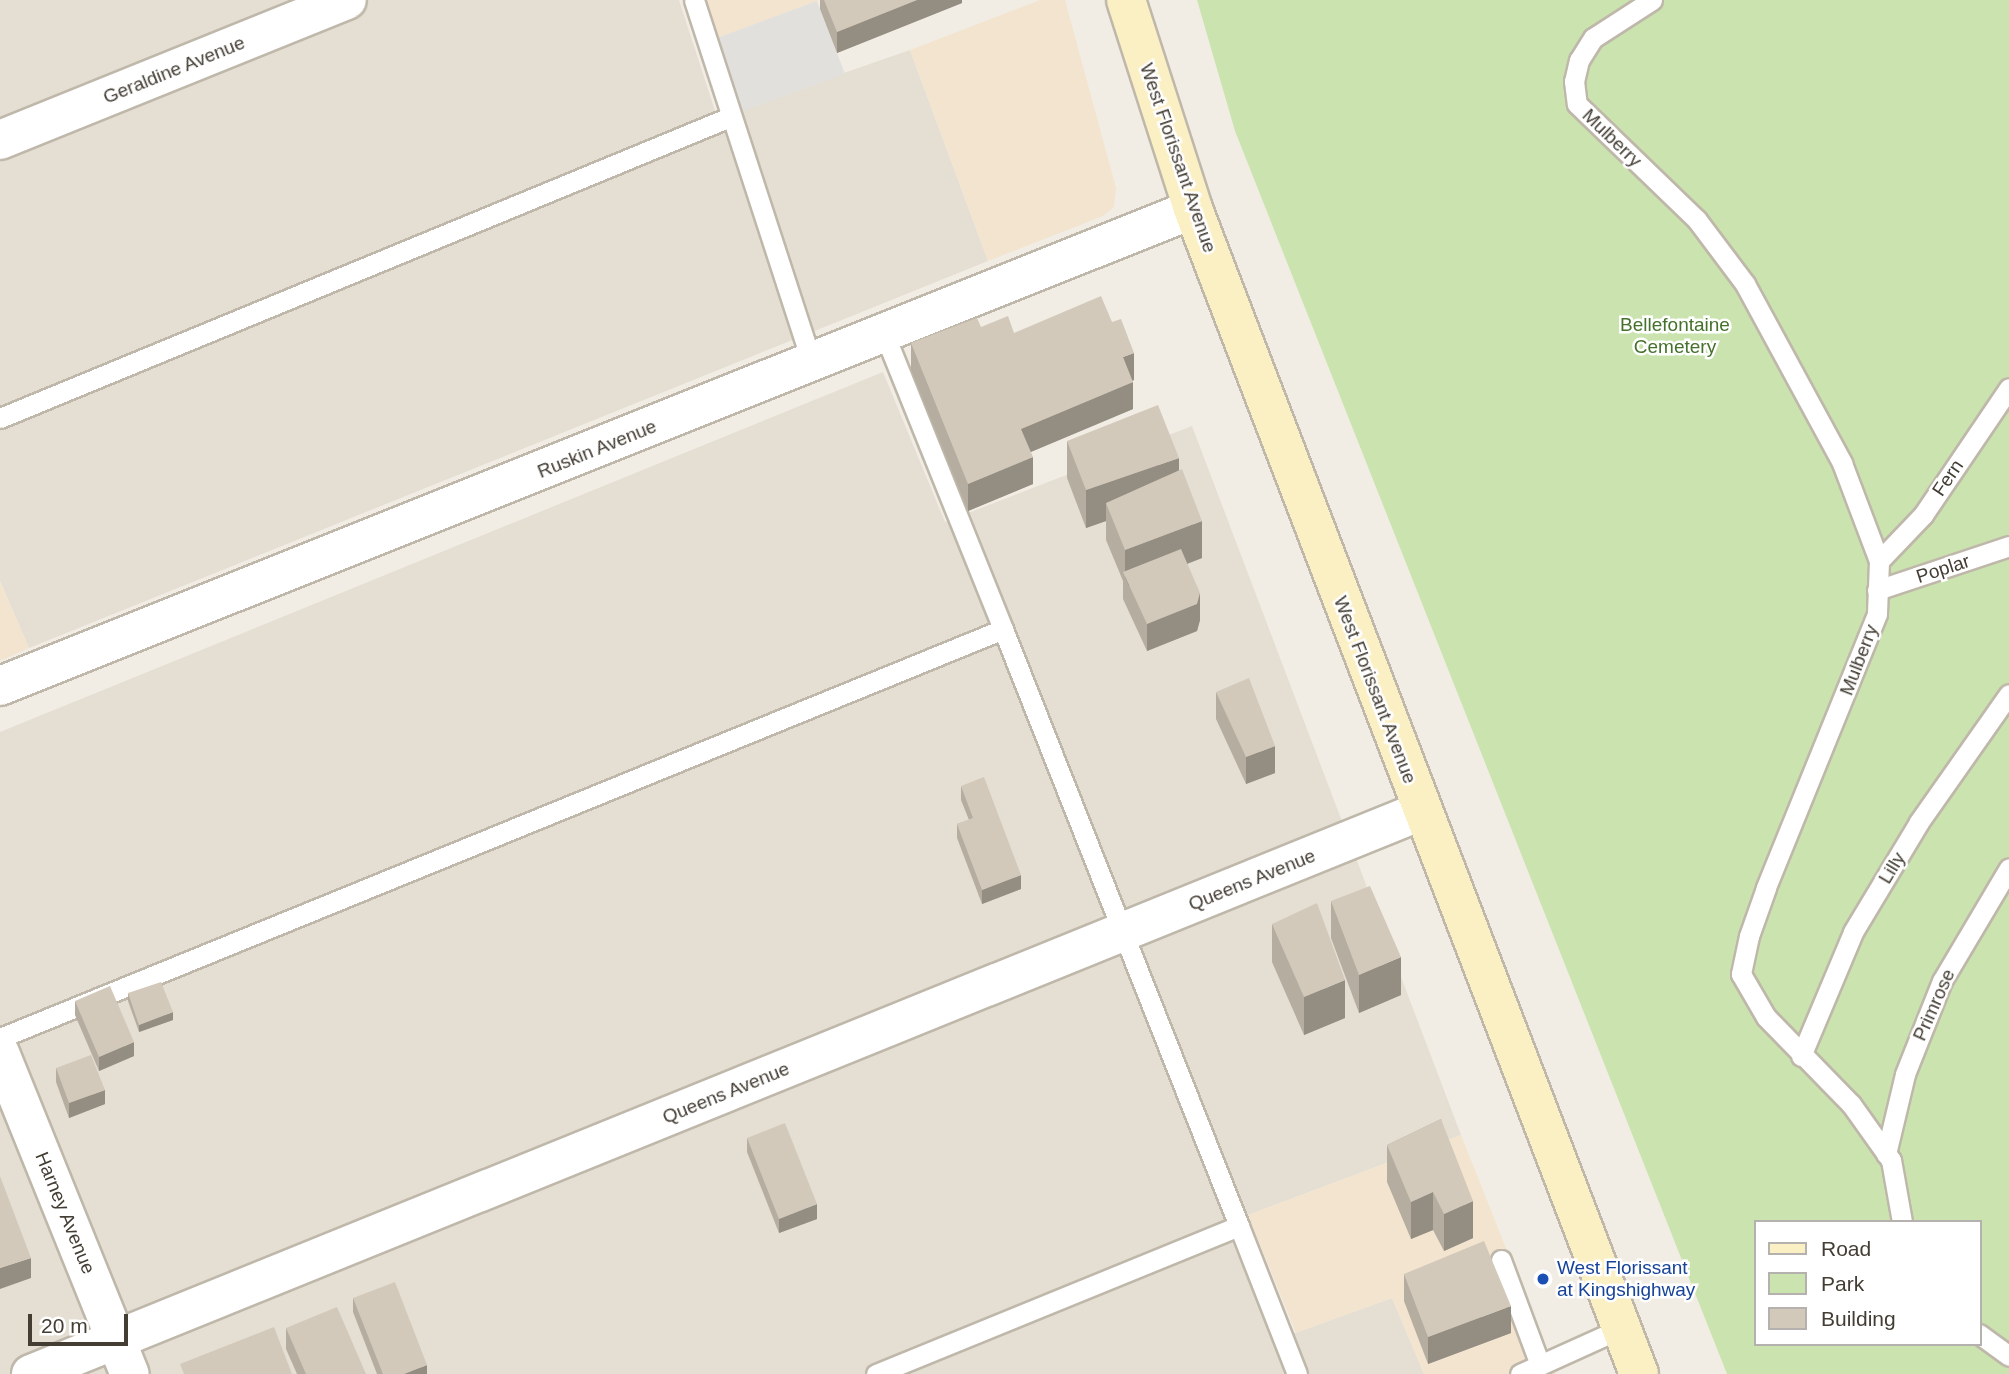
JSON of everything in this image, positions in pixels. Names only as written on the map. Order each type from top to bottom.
[{"type":"main road","name":"West Florissant Avenue","points":[[1126,0],[1193,209],[1421,811],[1639,1374]]},
{"type":"street","name":"Geraldine Avenue","points":[[0,140],[347,0]]},
{"type":"street","name":"Ruskin Avenue","points":[[0,686],[1193,209]]},
{"type":"street","name":"Queens Avenue","points":[[31,1374],[123,1357],[1124,933],[1421,811]]},
{"type":"street","name":"Harney Avenue","points":[[0,1053],[123,1357]]},
{"type":"lane","points":[[694,0],[812,363]]},
{"type":"lane","name":"Mulberry","points":[[1651,0],[1593,38],[1579,61],[1574,81],[1577,104],[1697,220],[1745,284],[1842,463],[1879,561],[1877,614],[1758,912],[1741,974],[1766,1017],[1801,1056],[1851,1104],[1892,1160],[1902,1220]]},
{"type":"lane","points":[[0,418],[730,117]]},
{"type":"lane","points":[[884,333],[1297,1374]]},
{"type":"lane","name":"Fern","points":[[1879,561],[1923,515],[2009,388]]},
{"type":"lane","name":"Poplar","points":[[1877,590],[2009,546]]},
{"type":"lane","points":[[0,1038],[1003,629]]},
{"type":"lane","name":"Lilly","points":[[1801,1056],[1853,932],[1919,822],[2009,694]]},
{"type":"lane","name":"Primrose","points":[[1886,1154],[1905,1074],[1942,981],[2009,868]]},
{"type":"lane","points":[[876,1374],[1239,1226]]},
{"type":"lane","points":[[1501,1260],[1540,1365]]},
{"type":"lane","points":[[1520,1374],[1622,1328]]},
{"type":"lane","points":[[1981,1335],[2009,1356]]},
{"type":"shaded area","points":[[0,0],[679,0],[717,117],[910,50],[988,261],[29,648],[0,581]]},
{"type":"shaded area","points":[[705,0],[820,0],[717,38]]},
{"type":"shaded area","points":[[1040,0],[1065,0],[1116,188],[1114,207],[1103,216],[988,261],[910,50]]},
{"type":"shaded area","points":[[817,1],[845,74],[743,111],[717,38]]},
{"type":"shaded area","points":[[883,372],[945,522],[1192,426],[1461,1135],[1224,1224],[1275,1340],[1392,1298],[1424,1374],[0,1374],[0,732]]},
{"type":"shaded area","points":[[0,581],[29,648],[0,661]]},
{"type":"shaded area","points":[[1461,1135],[1556,1374],[1424,1374],[1392,1298],[1296,1333],[1248,1215]]},
{"type":"green space","name":"Bellefontaine Cemetery","points":[[1197,0],[2009,0],[2009,1374],[1727,1374],[1235,131]]},
{"type":"building","points":[[824,0],[917,0],[837,32]]},
{"type":"building","points":[[1101,296],[1112,322],[1121,319],[1134,353],[1123,357],[1133,382],[1021,429],[1033,457],[968,484],[911,343],[977,318],[981,327],[1008,316],[1014,333]]},
{"type":"building","points":[[1158,405],[1179,458],[1086,490],[1067,441]]},
{"type":"building","points":[[1182,469],[1202,521],[1125,550],[1106,503]]},
{"type":"building","points":[[1181,549],[1200,593],[1197,604],[1147,624],[1123,572]]},
{"type":"building","points":[[1249,678],[1275,746],[1246,757],[1216,692]]},
{"type":"building","points":[[984,777],[1021,875],[982,890],[957,824],[973,818],[961,786]]},
{"type":"building","points":[[1370,886],[1401,957],[1359,975],[1331,901]]},
{"type":"building","points":[[1317,903],[1345,980],[1304,997],[1272,924]]},
{"type":"building","points":[[161,982],[173,1012],[139,1025],[128,993]]},
{"type":"building","points":[[110,986],[134,1042],[99,1057],[75,1001]]},
{"type":"building","points":[[91,1055],[105,1090],[69,1103],[56,1068]]},
{"type":"building","points":[[1441,1119],[1473,1201],[1444,1214],[1433,1192],[1411,1202],[1387,1145]]},
{"type":"building","points":[[785,1123],[817,1204],[779,1219],[747,1138]]},
{"type":"building","points":[[0,1176],[31,1258],[0,1268]]},
{"type":"building","points":[[1484,1241],[1511,1306],[1428,1337],[1404,1274]]},
{"type":"building","points":[[395,1282],[427,1365],[404,1374],[383,1374],[353,1298]]},
{"type":"building","points":[[337,1307],[366,1374],[306,1374],[286,1328]]},
{"type":"building","points":[[274,1327],[292,1374],[184,1374],[180,1364]]},
{"type":"place","name":"West Florissant at Kingshighway","points":[[1543,1279]]}]
